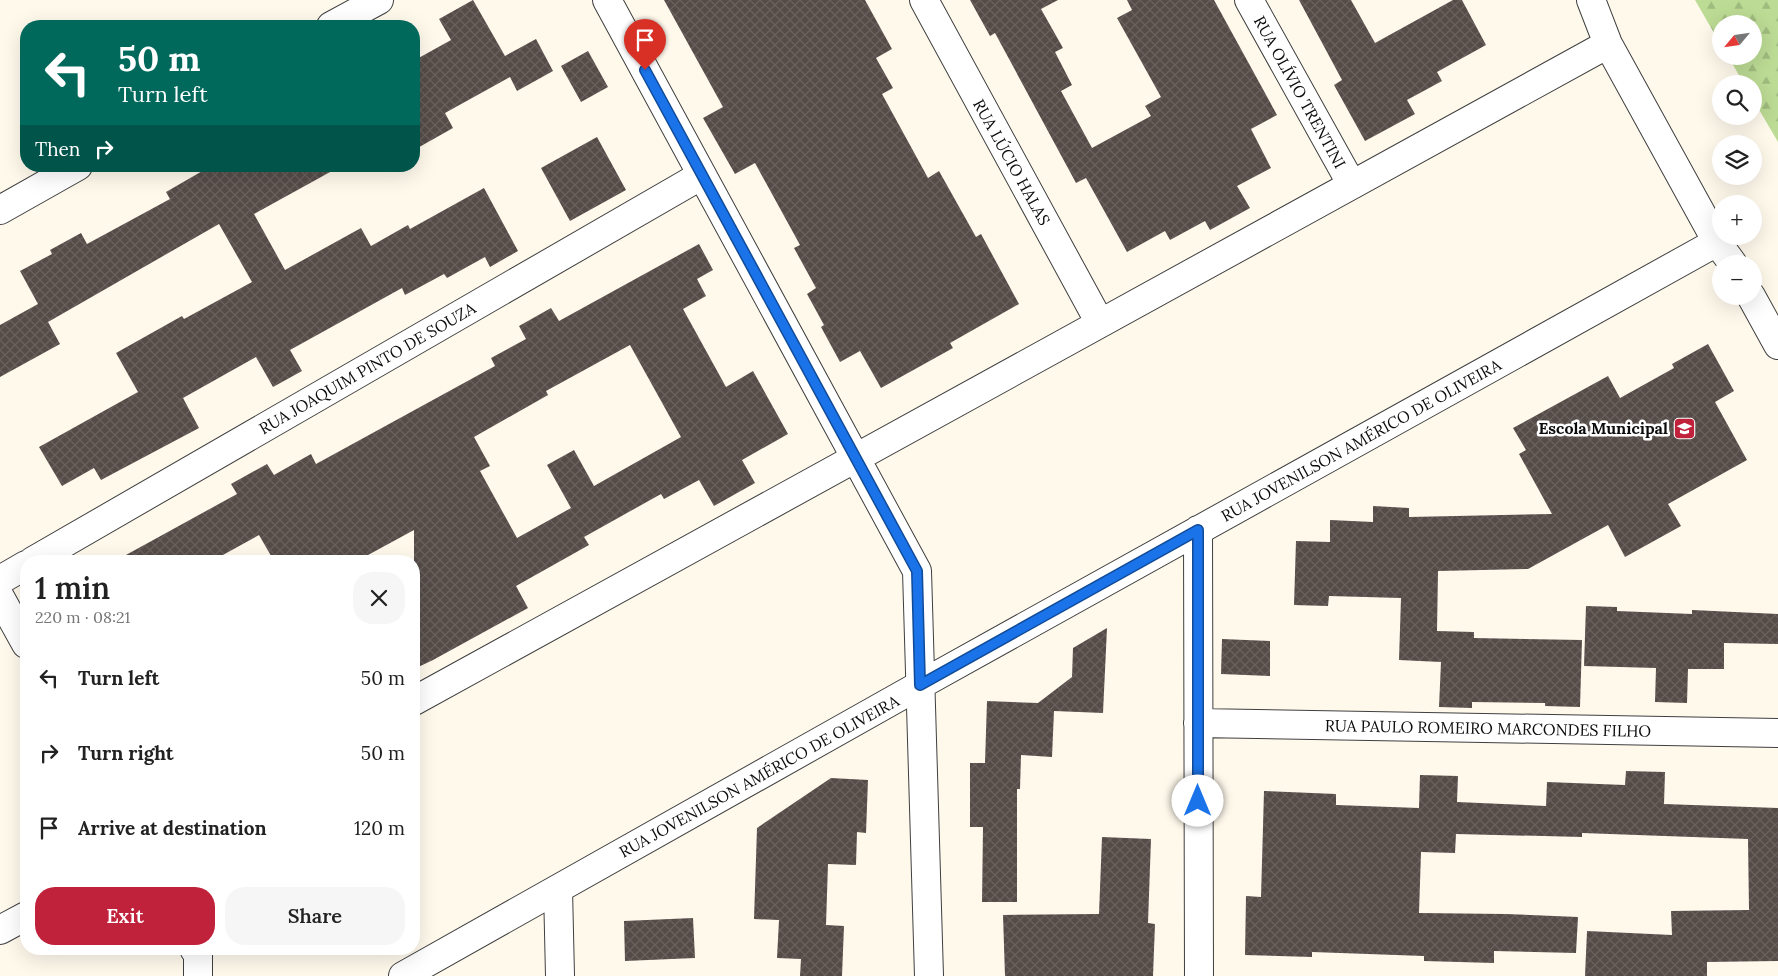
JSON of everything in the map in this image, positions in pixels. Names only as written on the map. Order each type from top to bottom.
[{"type":"street","points":[[342,20],[379,0]]},
{"type":"street","points":[[607,0],[917,571],[929,976]]},
{"type":"street","name":"RUA LÚCIO HALAS","points":[[924,0],[1100,323]]},
{"type":"street","name":"RUA OLÍVIO TRENTINI","points":[[1249,0],[1352,185]]},
{"type":"street","points":[[1591,0],[1608,44],[1712,233]]},
{"type":"street","points":[[420,698],[1608,44]]},
{"type":"street","points":[[0,210],[67,172]]},
{"type":"street","name":"RUA JOAQUIM PINTO DE SOUZA","points":[[42,555],[702,175]]},
{"type":"street","name":"RUA JOVENILSON AMÉRICO DE OLIVEIRA","points":[[403,976],[920,685],[1712,245]]},
{"type":"street","points":[[1756,305],[1778,345]]},
{"type":"street","points":[[1198,530],[1199,976]]},
{"type":"street","points":[[0,580],[20,568]]},
{"type":"street","points":[[0,597],[20,633]]},
{"type":"street","name":"RUA PAULO ROMEIRO MARCONDES FILHO","points":[[1198,723],[1778,733]]},
{"type":"street","points":[[558,889],[560,976]]},
{"type":"street","points":[[0,930],[20,919]]},
{"type":"street","points":[[198,955],[198,976]]},
{"type":"green space","points":[[1695,0],[1778,0],[1778,142],[1762,115],[1762,75],[1739,75],[1733,65],[1762,65],[1762,15],[1712,15],[1712,29]]},
{"type":"building","points":[[473,0],[505,56],[536,39],[553,71],[517,91],[510,77],[445,113],[453,128],[420,147],[420,57],[451,40],[439,19]]},
{"type":"building","points":[[664,0],[865,0],[892,49],[876,58],[893,88],[882,94],[928,178],[939,171],[976,237],[981,234],[1019,304],[950,343],[953,348],[881,388],[860,351],[840,362],[821,327],[824,325],[807,294],[816,288],[794,248],[800,245],[755,163],[735,174],[703,118],[723,107]]},
{"type":"building","points":[[970,0],[1058,0],[1041,9],[1063,48],[1055,52],[1072,85],[1061,91],[1092,148],[1151,116],[1145,106],[1161,97],[1117,18],[1132,10],[1127,0],[1214,0],[1277,115],[1251,129],[1271,168],[1237,186],[1250,208],[1210,230],[1205,221],[1170,240],[1165,231],[1127,252],[1086,178],[1076,183],[995,33],[990,36]]},
{"type":"building","points":[[1299,0],[1351,0],[1375,43],[1453,0],[1462,0],[1486,45],[1437,72],[1442,81],[1407,100],[1415,114],[1365,141],[1334,85],[1342,80]]},
{"type":"building","points":[[588,51],[608,87],[581,102],[561,66]]},
{"type":"building","points":[[597,137],[626,190],[570,221],[541,168]]},
{"type":"building","points":[[201,172],[330,172],[254,214],[285,270],[361,228],[371,246],[408,225],[410,229],[484,188],[518,251],[490,267],[485,257],[447,278],[444,274],[405,295],[402,288],[290,350],[302,371],[273,387],[256,357],[183,398],[199,428],[101,480],[94,468],[62,486],[39,447],[138,392],[116,353],[182,316],[184,319],[252,282],[219,224],[48,322],[60,344],[0,377],[0,325],[38,304],[20,271],[52,254],[50,250],[81,233],[87,244],[170,199],[166,192]]},
{"type":"building","points":[[699,244],[713,270],[697,279],[706,296],[683,309],[726,387],[753,371],[788,434],[742,460],[755,483],[714,506],[699,480],[664,499],[661,494],[584,537],[589,545],[516,586],[528,608],[420,666],[420,555],[414,555],[414,530],[368,555],[271,555],[259,535],[223,555],[126,555],[237,494],[231,484],[267,464],[274,475],[311,454],[316,464],[495,366],[491,358],[526,339],[519,326],[551,308],[559,321]],"holes":[[[630,345],[681,437],[594,486],[574,450],[547,465],[571,508],[517,538],[480,471],[490,466],[474,437],[548,395],[546,391]]]},
{"type":"building","points":[[1708,344],[1734,391],[1715,402],[1747,460],[1668,504],[1681,526],[1625,557],[1608,525],[1528,569],[1438,571],[1437,631],[1474,632],[1474,638],[1582,640],[1580,707],[1545,706],[1545,703],[1472,702],[1472,708],[1439,707],[1441,662],[1399,660],[1401,598],[1329,596],[1328,606],[1294,605],[1296,541],[1330,542],[1330,520],[1373,522],[1373,506],[1409,508],[1409,517],[1552,514],[1519,454],[1526,450],[1513,428],[1608,376],[1620,398],[1674,368],[1672,364]]},
{"type":"building","points":[[1586,606],[1617,607],[1617,611],[1692,614],[1692,610],[1778,614],[1778,644],[1724,643],[1724,669],[1688,669],[1687,703],[1655,702],[1656,668],[1584,666]]},
{"type":"building","points":[[1107,628],[1103,713],[1054,711],[1052,757],[1021,755],[1020,789],[1017,789],[1017,902],[982,902],[983,827],[970,827],[970,763],[985,763],[987,701],[1038,703],[1072,677],[1073,648]]},
{"type":"building","points":[[1222,639],[1270,641],[1270,676],[1221,674]]},
{"type":"building","points":[[1626,771],[1665,772],[1664,804],[1778,808],[1778,961],[1707,962],[1707,976],[1585,976],[1587,931],[1672,935],[1671,911],[1749,910],[1748,839],[1582,833],[1582,837],[1456,834],[1455,853],[1421,852],[1419,913],[1578,917],[1576,953],[1494,951],[1494,963],[1424,961],[1424,956],[1312,952],[1312,957],[1245,955],[1246,896],[1261,897],[1264,791],[1336,794],[1336,805],[1419,808],[1420,775],[1458,776],[1457,802],[1546,806],[1547,782],[1625,785]]},
{"type":"building","points":[[831,778],[868,780],[866,833],[857,832],[856,865],[828,864],[826,925],[844,926],[842,976],[800,976],[801,959],[777,958],[779,920],[754,919],[757,828]]},
{"type":"building","points":[[1102,837],[1151,839],[1148,923],[1155,924],[1153,976],[1005,976],[1003,915],[1099,914]]},
{"type":"building","points":[[693,918],[695,958],[625,961],[624,921]]},
{"type":"place","name":"Escola Municipal","points":[[1684,428]]},
{"type":"route","points":[[645,70],[917,571],[920,685],[1198,530],[1198,801]]}]
